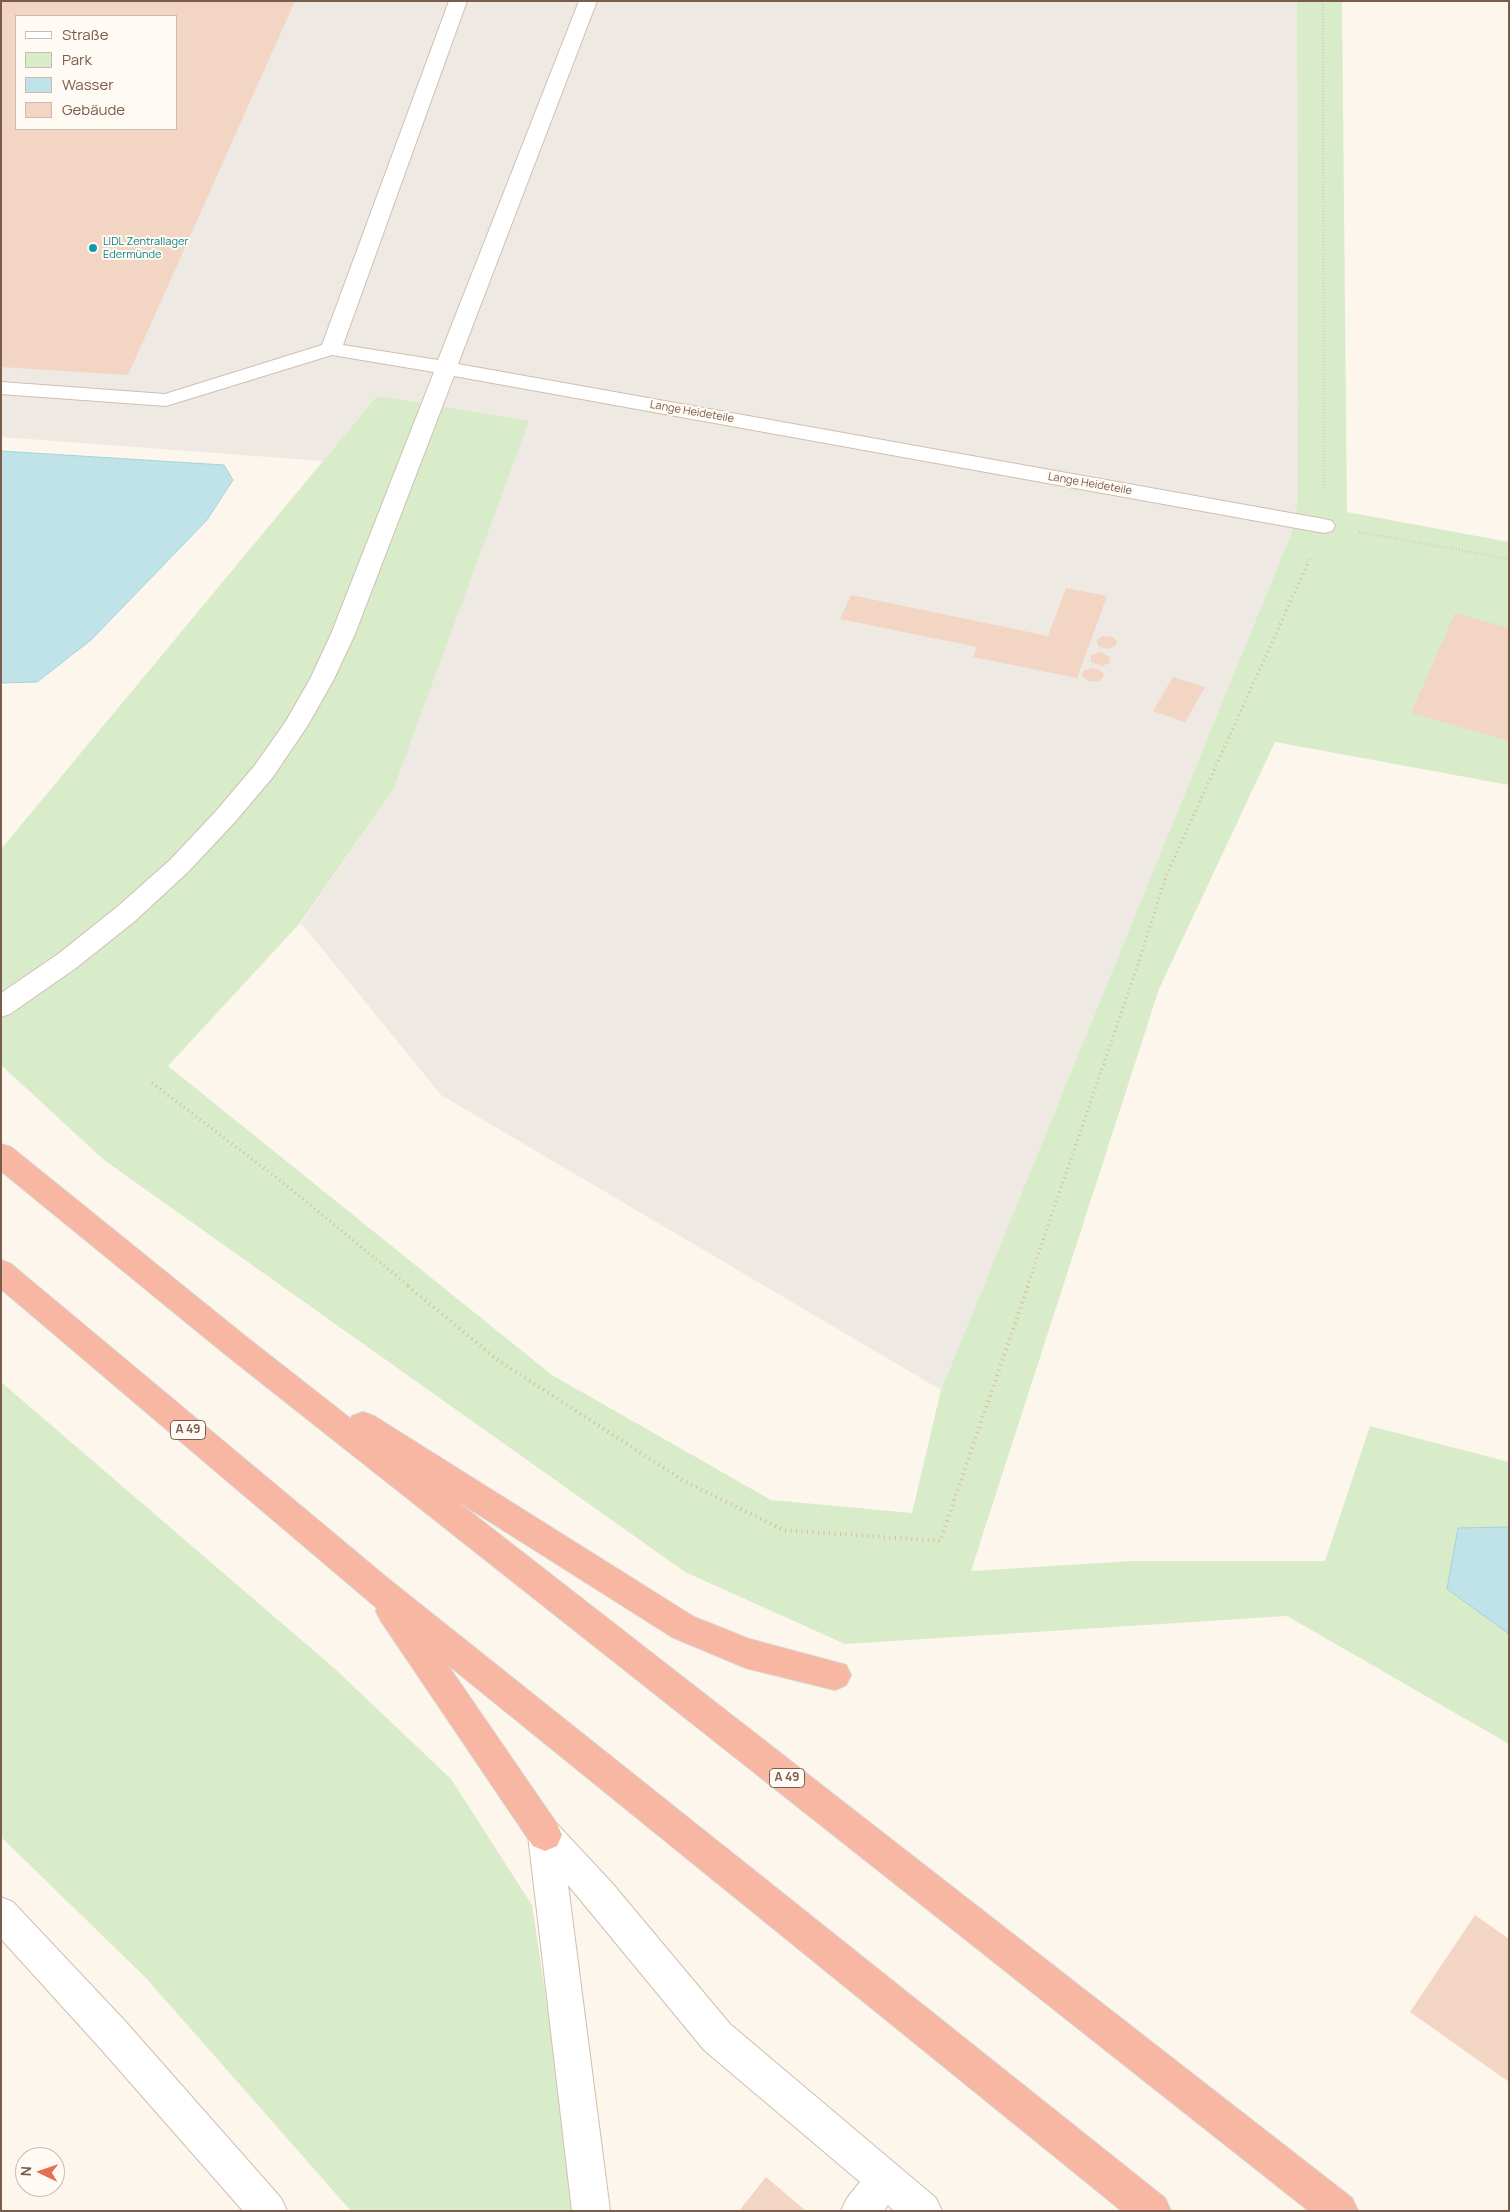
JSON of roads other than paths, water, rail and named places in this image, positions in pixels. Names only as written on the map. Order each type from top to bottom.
[{"type":"highway","name":"A 49","points":[[1,1155],[235,1344],[1339,2211]]},
{"type":"highway","name":"A 49","points":[[1,1272],[375,1587],[1152,2211]]},
{"type":"highway","points":[[235,1344],[683,1627],[746,1653],[835,1675]]},
{"type":"highway","points":[[375,1587],[545,1835]]},
{"type":"street","points":[[1,388],[166,400],[331,349],[458,1]]},
{"type":"street","points":[[1,1007],[66,961],[126,914],[179,866],[225,818],[264,771],[296,725],[322,679],[343,634],[588,1]]},
{"type":"street","name":"Lange Heideteile","points":[[331,349],[1324,526]]},
{"type":"street","points":[[545,1835],[600,1895],[717,2037],[923,2211]]},
{"type":"street","points":[[545,1835],[591,2211]]},
{"type":"street","points":[[1,1914],[112,2034],[268,2211]]},
{"type":"street","points":[[860,2211],[885,2179]]},
{"type":"water","points":[[1,451],[224,465],[233,480],[207,520],[91,640],[37,682],[1,683]]},
{"type":"water","points":[[1509,1527],[1509,1634],[1447,1589],[1458,1528]]},
{"type":"place","name":"LIDL Zentrallager Edermünde","points":[[93,248]]}]
